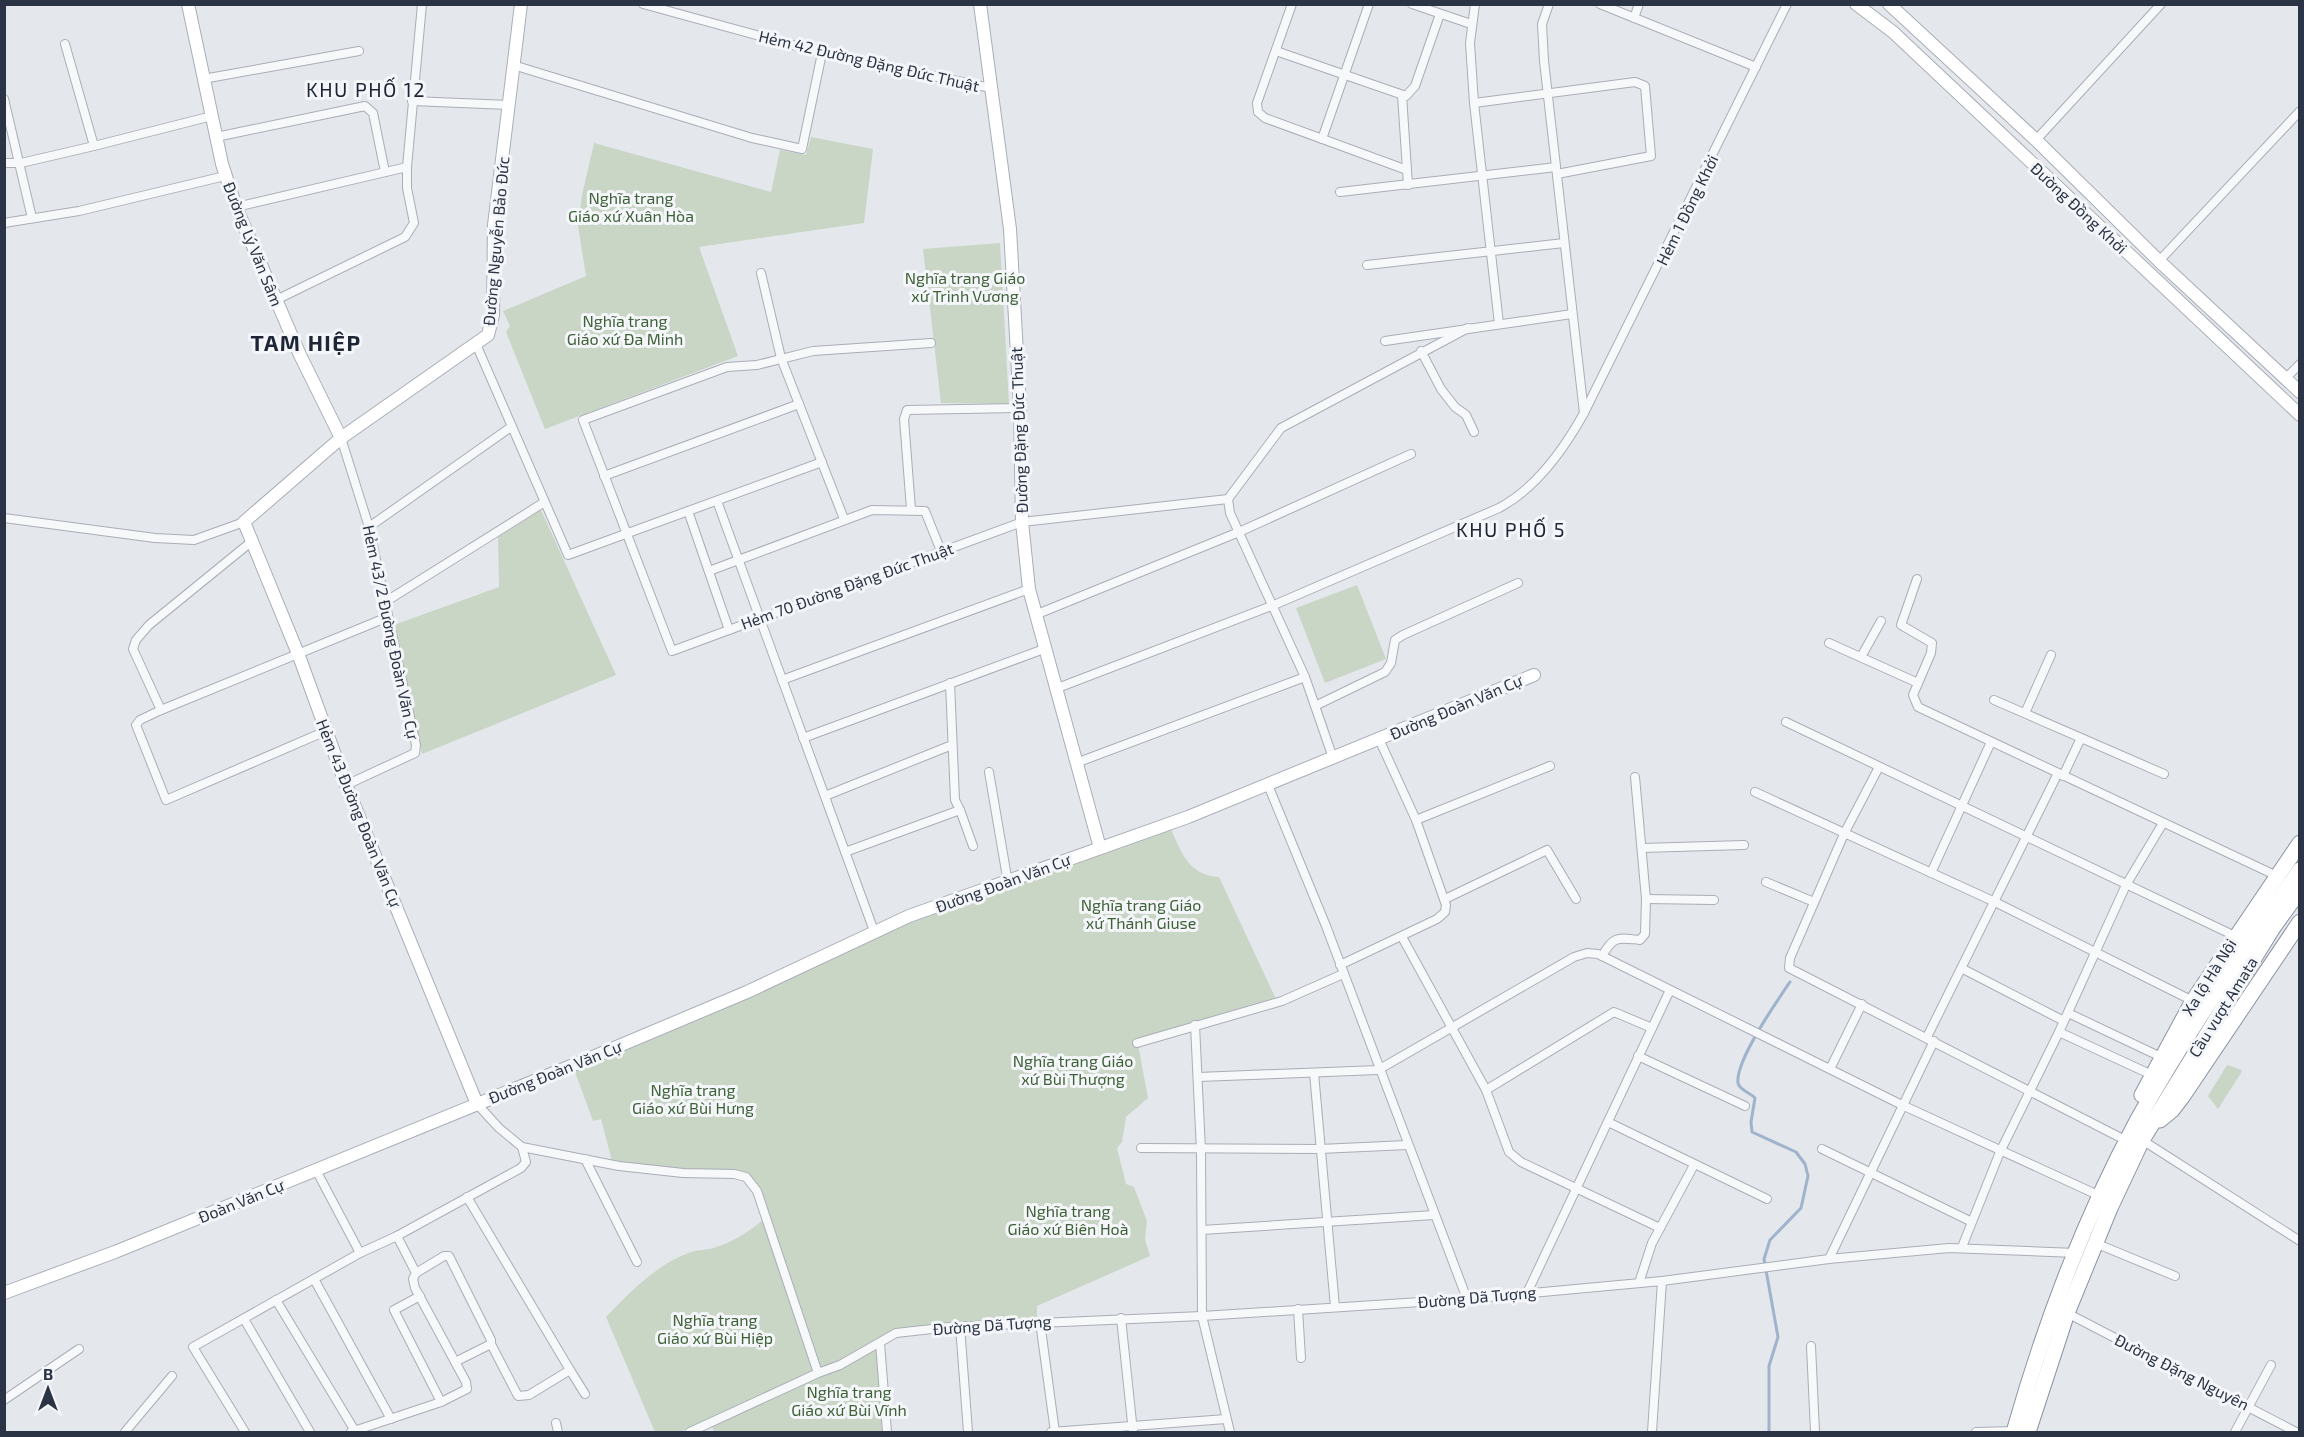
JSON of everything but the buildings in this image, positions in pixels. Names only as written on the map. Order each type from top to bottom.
[{"type":"highway","name":"Xa lộ Hà Nội","points":[[2019,1432],[2139,1132],[2142,1095],[2161,1084],[2161,1057],[2193,1001],[2300,843]]},
{"type":"highway","name":"Cầu vượt Amata","points":[[2139,1132],[2161,1084],[2239,956],[2300,870]]},
{"type":"highway","name":"Cầu vượt Amata","points":[[2161,1084],[2300,890]]},
{"type":"highway","name":"Xa lộ Hà Nội","points":[[2139,1132],[2173,1109],[2300,922]]},
{"type":"highway","points":[[2019,1432],[2040,1349],[2076,1253],[2100,1196],[2139,1132]]},
{"type":"street","name":"Đường Lý Văn Sâm","points":[[188,4],[225,176],[276,300],[341,438]]},
{"type":"street","points":[[276,300],[405,237],[414,223],[406,188],[406,167],[422,4]]},
{"type":"street","name":"Đường Nguyễn Bảo Đức","points":[[244,522],[341,438],[488,335],[492,320],[494,225],[521,4]]},
{"type":"street","name":"Hẻm 42 Đường Đặng Đức Thuật","points":[[643,4],[822,54],[991,88]]},
{"type":"street","name":"Đường Đặng Đức Thuật","points":[[980,4],[1010,229],[1020,408],[1022,522],[1029,590],[1054,688],[1100,848]]},
{"type":"street","points":[[1292,4],[1257,103],[1258,112],[1265,118],[1407,170]]},
{"type":"street","points":[[1322,139],[1370,4]]},
{"type":"street","points":[[1412,4],[1471,24]]},
{"type":"street","points":[[1475,4],[1471,24],[1474,103],[1499,324]]},
{"type":"street","points":[[1548,4],[1542,34],[1547,93],[1584,413]]},
{"type":"street","points":[[1600,4],[1756,67]]},
{"type":"street","points":[[1634,18],[1639,4]]},
{"type":"street","name":"Hẻm 1 Đồng Khởi","points":[[1054,688],[1274,605],[1508,503],[1524,491],[1564,446],[1584,413],[1787,4]]},
{"type":"street","name":"Đường Đồng Khởi","points":[[1856,4],[1893,32],[2300,415]]},
{"type":"street","points":[[2036,140],[2161,4]]},
{"type":"street","name":"Đường Đồng Khởi","points":[[1889,5],[2036,140],[2159,261],[2300,392]]},
{"type":"street","points":[[1276,51],[1402,95],[1409,94],[1415,86],[1440,14]]},
{"type":"street","points":[[65,44],[94,146]]},
{"type":"street","points":[[204,79],[358,51]]},
{"type":"street","points":[[513,65],[752,138],[802,149],[822,54]]},
{"type":"street","points":[[1340,192],[1556,170],[1651,156],[1647,92],[1645,86],[1635,82],[1474,103]]},
{"type":"street","points":[[1402,95],[1408,185]]},
{"type":"street","points":[[4,99],[21,163],[32,218]]},
{"type":"street","points":[[412,101],[509,105]]},
{"type":"street","points":[[216,137],[365,106],[373,113],[385,172]]},
{"type":"street","points":[[2147,271],[2300,111]]},
{"type":"street","points":[[4,163],[21,163],[212,116]]},
{"type":"street","points":[[236,207],[406,167]]},
{"type":"street","points":[[4,223],[102,206],[225,176]]},
{"type":"street","points":[[1367,265],[1564,243]]},
{"type":"street","points":[[761,273],[781,358],[844,519]]},
{"type":"street","points":[[1385,341],[1572,314]]},
{"type":"street","points":[[1333,759],[1305,677],[1230,513],[1228,499],[1281,428],[1421,351],[1468,328]]},
{"type":"street","points":[[627,534],[583,420],[717,370],[847,347],[931,343]]},
{"type":"street","points":[[476,344],[543,503],[568,555],[822,462]]},
{"type":"street","points":[[1421,351],[1441,389],[1455,407],[1466,415],[1474,432]]},
{"type":"street","points":[[2285,379],[2300,364]]},
{"type":"street","points":[[604,476],[799,404]]},
{"type":"street","points":[[911,509],[904,419],[907,410],[1020,408]]},
{"type":"street","points":[[369,527],[511,427]]},
{"type":"street","name":"Hẻm 43/2 Đường Đoàn Văn Cự","points":[[341,438],[369,527],[416,748],[414,753],[394,765],[346,785]]},
{"type":"street","points":[[1035,615],[1239,532],[1412,454]]},
{"type":"street","name":"Hẻm 70 Đường Đặng Đức Thuật","points":[[627,534],[672,651],[1022,522],[1228,499]]},
{"type":"street","points":[[717,501],[874,931]]},
{"type":"street","points":[[385,602],[543,503]]},
{"type":"street","points":[[709,571],[872,510],[925,511],[941,551]]},
{"type":"street","points":[[688,511],[729,630]]},
{"type":"street","points":[[4,518],[155,538],[194,540],[244,522]]},
{"type":"street","name":"Hẻm 43 Đường Đoàn Văn Cự","points":[[244,522],[299,656],[346,785],[477,1104]]},
{"type":"street","points":[[160,710],[133,650],[136,640],[149,625],[251,542]]},
{"type":"street","points":[[1917,579],[1901,625],[1932,644],[1931,653],[1912,699],[1918,707],[2277,876]]},
{"type":"street","points":[[1315,706],[1385,672],[1391,663],[1395,640],[1403,634],[1518,583]]},
{"type":"street","points":[[782,680],[1029,590]]},
{"type":"street","points":[[326,731],[166,800],[137,730],[138,722],[160,710],[299,656],[388,617]]},
{"type":"street","points":[[1861,657],[1881,621]]},
{"type":"street","points":[[1829,643],[1918,683]]},
{"type":"street","points":[[804,738],[950,682],[1044,650]]},
{"type":"street","points":[[2025,713],[2051,655]]},
{"type":"street","name":"Đường Đoàn Văn Cự","points":[[477,1104],[747,992],[909,916],[1008,883],[1268,785],[1534,675]]},
{"type":"street","points":[[1076,763],[1305,677]]},
{"type":"street","points":[[950,682],[956,800],[973,846]]},
{"type":"street","points":[[1994,700],[2164,774]]},
{"type":"street","points":[[1786,722],[2235,936]]},
{"type":"street","points":[[1829,1259],[1995,902],[2060,774],[2081,738]]},
{"type":"street","points":[[1137,1043],[1282,1001],[1445,912],[1445,899],[1416,820],[1379,739]]},
{"type":"street","points":[[1931,873],[1991,742]]},
{"type":"street","points":[[825,796],[952,745]]},
{"type":"street","points":[[1416,820],[1550,766]]},
{"type":"street","points":[[1879,767],[1844,834],[1789,966],[2029,1090],[2139,1132],[2300,1241]]},
{"type":"street","points":[[989,772],[1008,883]]},
{"type":"street","points":[[1602,956],[1610,942],[1615,939],[1644,938],[1646,899],[1635,777]]},
{"type":"street","points":[[1268,785],[1342,969],[1378,1070],[1467,1299]]},
{"type":"street","points":[[1755,792],[1995,902],[2193,1001]]},
{"type":"street","points":[[845,852],[960,810]]},
{"type":"street","points":[[1962,1247],[1970,1221],[2000,1152],[2059,1032],[2126,885],[2163,823]]},
{"type":"street","points":[[1642,848],[1744,845]]},
{"type":"street","points":[[1445,899],[1547,850],[1576,899]]},
{"type":"street","points":[[1766,882],[1814,902]]},
{"type":"street","points":[[1646,899],[1714,900]]},
{"type":"street","points":[[1402,937],[1486,1090],[1506,1144],[1515,1157],[1660,1228]]},
{"type":"street","points":[[1198,1077],[1378,1070],[1450,1026],[1574,957],[1587,953],[1602,956],[1902,1106],[2100,1196]]},
{"type":"street","points":[[1963,969],[2066,1017],[2161,1057]]},
{"type":"street","points":[[1527,1293],[1670,990]]},
{"type":"street","points":[[1830,1069],[1862,1004]]},
{"type":"street","points":[[1486,1090],[1614,1012],[1652,1028]]},
{"type":"street","points":[[1195,1025],[1201,1151],[1203,1316],[1230,1432]]},
{"type":"street","points":[[2059,1032],[2161,1084]]},
{"type":"street","points":[[1638,1056],[1745,1106]]},
{"type":"street","points":[[1314,1073],[1335,1307]]},
{"type":"street","points":[[477,1104],[499,1128],[522,1146],[630,1167],[683,1173],[734,1174],[746,1177],[757,1191],[818,1373]]},
{"type":"street","name":"Đoàn Văn Cự","points":[[4,1293],[115,1252],[477,1104]]},
{"type":"street","points":[[1608,1122],[1767,1199]]},
{"type":"street","points":[[1141,1148],[1201,1151],[1407,1145]]},
{"type":"street","points":[[245,1432],[194,1347],[360,1253],[397,1236],[525,1164],[522,1146]]},
{"type":"street","points":[[1822,1149],[1970,1221]]},
{"type":"street","points":[[585,1160],[637,1262]]},
{"type":"street","points":[[1639,1283],[1646,1256],[1694,1165]]},
{"type":"street","points":[[316,1170],[360,1253]]},
{"type":"street","points":[[467,1197],[585,1394]]},
{"type":"street","points":[[1202,1230],[1434,1215]]},
{"type":"street","points":[[397,1236],[416,1273]]},
{"type":"street","points":[[2096,1243],[2175,1276]]},
{"type":"street","name":"Đường Dã Tượng","points":[[690,1432],[840,1365],[896,1333],[960,1326],[1203,1316],[1298,1308],[1467,1299],[1662,1281],[1829,1259],[1962,1247],[2076,1253]]},
{"type":"street","points":[[276,1300],[353,1432],[366,1430],[441,1402],[467,1389],[413,1281],[416,1273],[444,1256],[449,1256],[518,1396],[529,1395],[570,1370]]},
{"type":"street","points":[[314,1279],[391,1419]]},
{"type":"street","points":[[1652,1432],[1662,1281]]},
{"type":"street","points":[[420,1296],[394,1310],[441,1402]]},
{"type":"street","points":[[1298,1308],[1301,1358]]},
{"type":"street","name":"Đường Đặng Nguyên","points":[[2067,1313],[2296,1432]]},
{"type":"street","points":[[1121,1318],[1133,1429]]},
{"type":"street","points":[[243,1319],[310,1432]]},
{"type":"street","points":[[1040,1322],[1054,1432],[1133,1429],[1226,1419]]},
{"type":"street","points":[[960,1326],[969,1432]]},
{"type":"street","points":[[880,1343],[887,1432]]},
{"type":"street","points":[[455,1362],[491,1344]]},
{"type":"street","points":[[1811,1346],[1815,1432]]},
{"type":"street","points":[[4,1400],[79,1349]]},
{"type":"street","points":[[2235,1432],[2271,1365]]},
{"type":"street","points":[[125,1432],[172,1376]]},
{"type":"street","points":[[556,1423],[558,1432]]},
{"type":"street","points":[[1976,1432],[2019,1432]]},
{"type":"green space","points":[[811,137],[873,149],[864,223],[699,247],[738,356],[545,429],[506,332],[510,326],[503,311],[586,276],[578,226],[582,195],[594,143],[771,192],[780,150],[806,155]]},
{"type":"green space","name":"Nghĩa trang Giáo xứ Trinh Vương","points":[[1000,243],[1009,404],[941,403],[923,249]]},
{"type":"green space","points":[[541,510],[616,675],[422,754],[394,625],[499,587],[498,537]]},
{"type":"green space","points":[[1357,585],[1386,659],[1325,683],[1296,608]]},
{"type":"green space","points":[[1171,829],[1183,855],[1194,868],[1219,877],[1276,999],[1137,1039],[1148,1098],[1126,1117],[1122,1142],[1117,1148],[1126,1184],[1134,1187],[1147,1221],[1145,1239],[1150,1256],[1037,1306],[1037,1318],[953,1323],[895,1330],[841,1361],[821,1368],[761,1190],[748,1174],[735,1170],[680,1169],[612,1161],[601,1119],[593,1121],[575,1072],[749,998],[840,953],[911,922]]},
{"type":"green space","points":[[2227,1065],[2242,1070],[2218,1109],[2208,1096]]},
{"type":"green space","name":"Nghĩa trang Giáo xứ Bùi Hiệp","points":[[763,1220],[813,1371],[680,1432],[655,1432],[606,1317],[655,1271],[691,1252],[710,1249],[731,1241]]},
{"type":"green space","name":"Nghĩa trang Giáo xứ Bùi Vĩnh","points":[[877,1349],[885,1432],[714,1432],[712,1426],[843,1368]]},
{"type":"waterway","points":[[1769,1432],[1769,1366],[1778,1337],[1764,1259],[1770,1240],[1801,1208],[1808,1176],[1805,1164],[1796,1152],[1752,1132],[1751,1122],[1755,1098],[1738,1083],[1739,1073],[1750,1046],[1790,982]]},
{"type":"district","name":"KHU PHỐ 12","points":[[366,90]]},
{"type":"district","name":"TAM HIỆP","points":[[306,343]]},
{"type":"district","name":"KHU PHỐ 5","points":[[1511,530]]},
{"type":"park label","name":"Nghĩa trang Giáo xứ Xuân Hòa","points":[[631,207]]},
{"type":"park label","name":"Nghĩa trang Giáo xứ Đa Minh","points":[[625,330]]},
{"type":"park label","name":"Nghĩa trang Giáo xứ Thánh Giuse","points":[[1141,914]]},
{"type":"park label","name":"Nghĩa trang Giáo xứ Bùi Thượng","points":[[1073,1070]]},
{"type":"park label","name":"Nghĩa trang Giáo xứ Bùi Hưng","points":[[693,1099]]},
{"type":"park label","name":"Nghĩa trang Giáo xứ Biên Hoà","points":[[1068,1220]]}]
